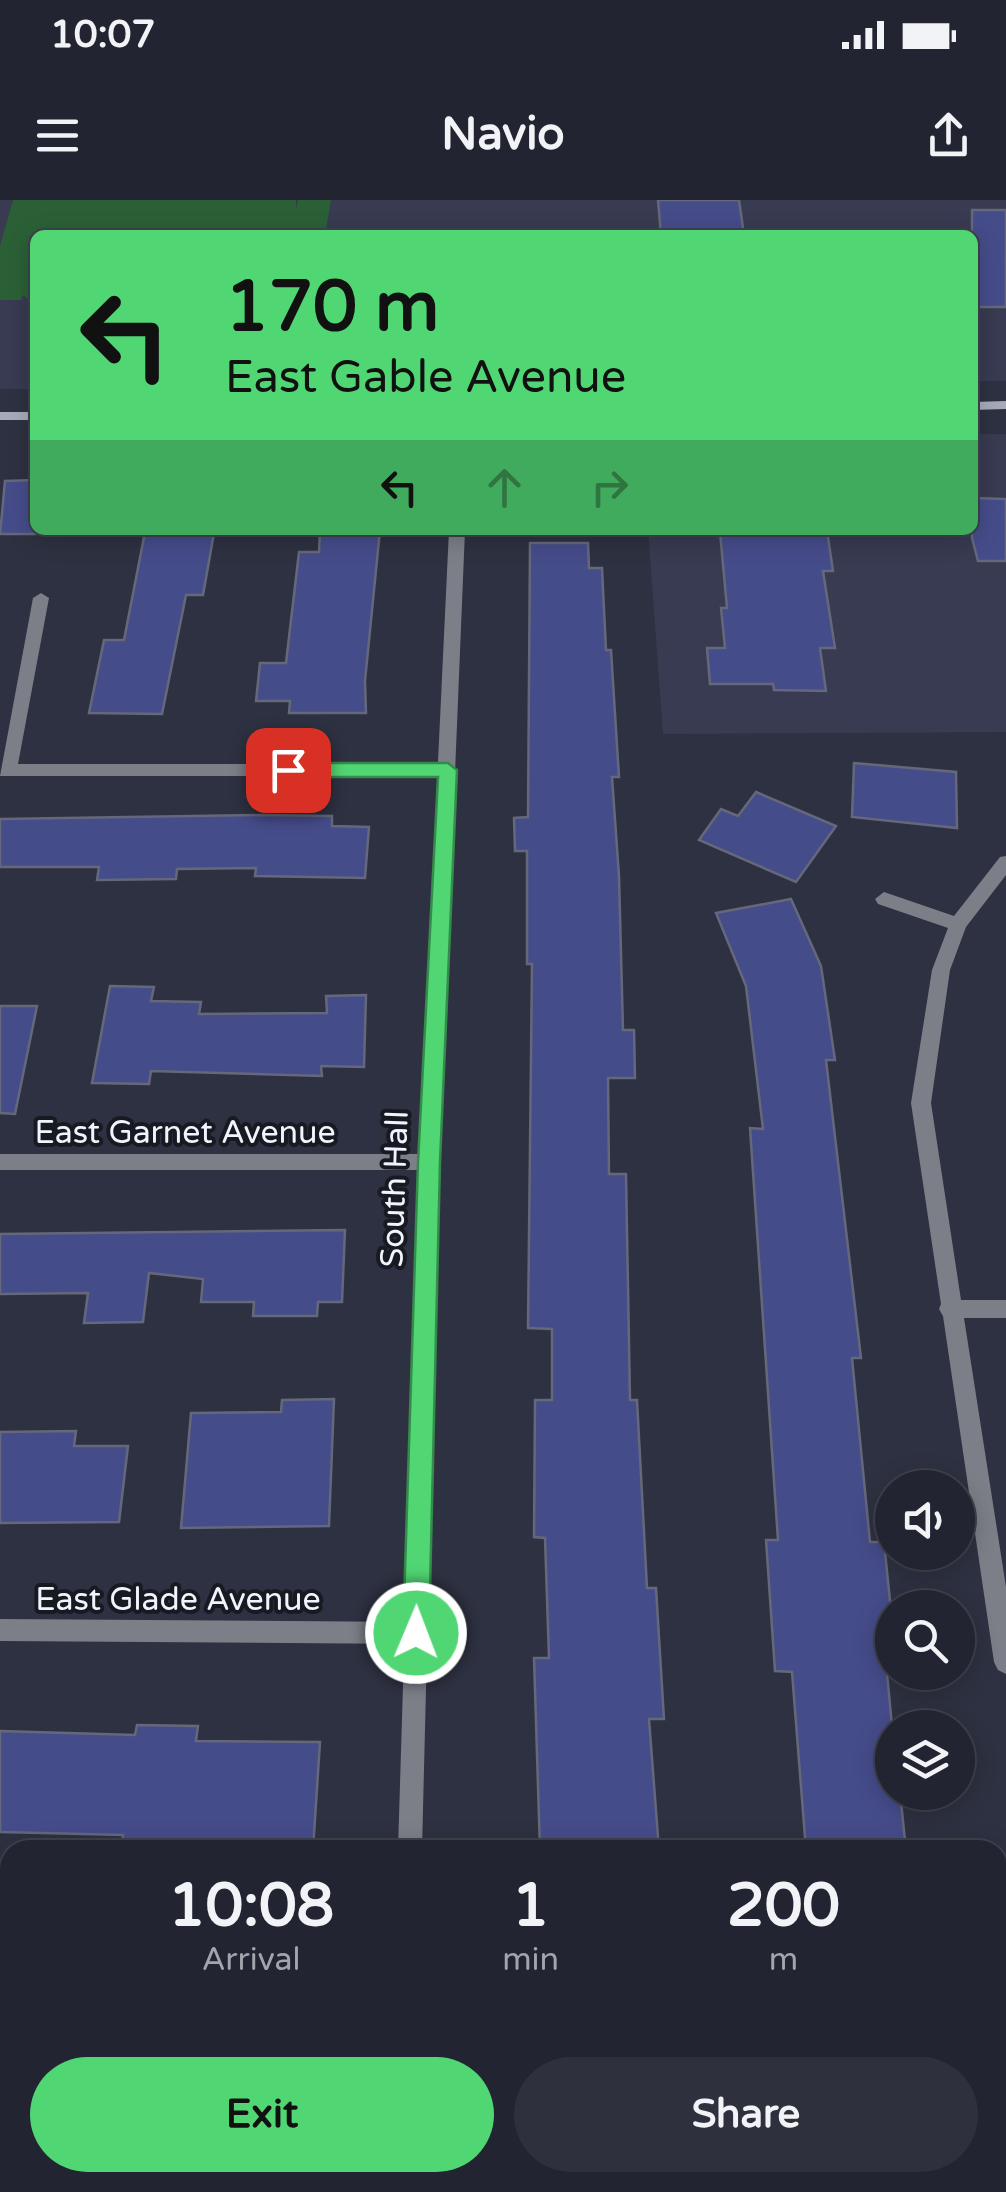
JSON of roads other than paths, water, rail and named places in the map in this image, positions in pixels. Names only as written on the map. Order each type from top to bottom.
[{"type":"main road","points":[[978,406],[1006,406]]},
{"type":"main road","points":[[0,416],[30,416]]},
{"type":"street","name":"South Hall","points":[[410,1840],[429,1162],[456,535]]},
{"type":"street","points":[[41,598],[4,770],[448,770]]},
{"type":"street","points":[[1006,862],[958,924],[942,970],[920,1103],[1006,1662]]},
{"type":"street","points":[[884,899],[958,924]]},
{"type":"street","name":"East Garnet Avenue","points":[[0,1162],[429,1162]]},
{"type":"street","points":[[949,1308],[1006,1309]]},
{"type":"street","name":"East Glade Avenue","points":[[0,1630],[416,1633]]}]
